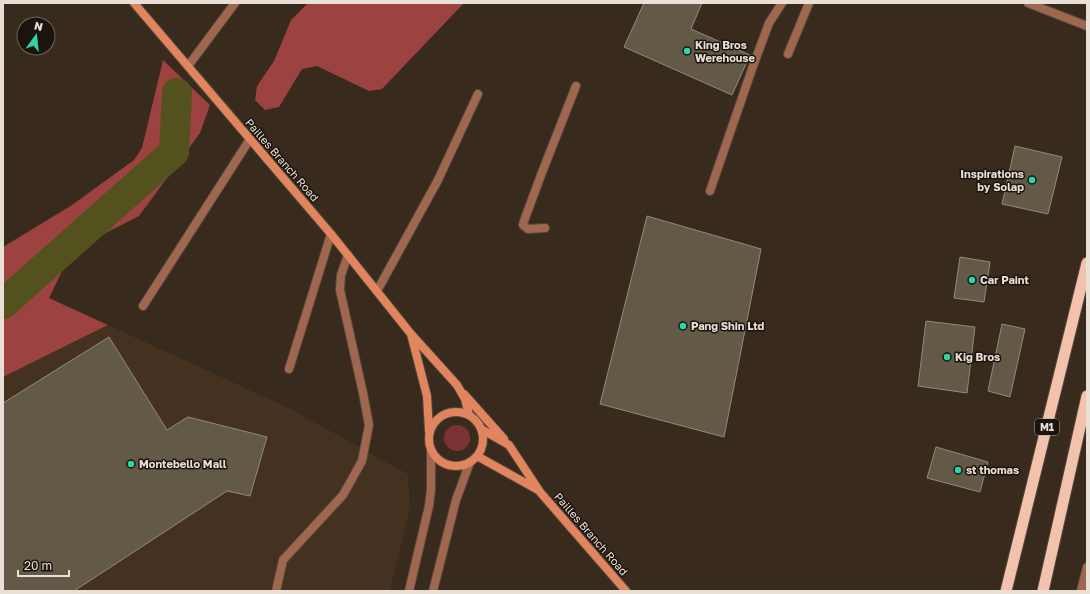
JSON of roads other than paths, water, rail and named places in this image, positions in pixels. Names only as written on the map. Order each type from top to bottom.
[{"type":"highway","name":"M1","points":[[1006,591],[1087,264]]},
{"type":"highway","points":[[1043,591],[1087,396]]},
{"type":"main road","name":"Pailles Branch Road","points":[[134,3],[348,254],[411,334],[457,385],[465,399],[469,415]]},
{"type":"main road","name":"Pailles Branch Road","points":[[411,334],[427,396],[429,433]]},
{"type":"main road","points":[[457,385],[509,445]]},
{"type":"main road","points":[[450,412],[460,412],[469,415],[477,421],[481,428],[483,438],[482,447],[478,456],[470,462],[453,466],[440,460],[431,450],[429,433],[433,424],[440,417],[450,412]]},
{"type":"main road","name":"Pailles Branch Road","points":[[481,428],[509,445],[540,492],[626,591]]},
{"type":"main road","name":"Pailles Branch Road","points":[[478,456],[540,492]]},
{"type":"street","points":[[188,66],[235,3]]},
{"type":"street","points":[[710,191],[769,23],[782,3]]},
{"type":"street","points":[[788,54],[809,3]]},
{"type":"street","points":[[1028,3],[1087,26]]},
{"type":"street","points":[[545,228],[528,229],[523,225],[576,86]]},
{"type":"street","points":[[377,291],[438,180],[478,94]]},
{"type":"street","points":[[143,306],[250,139]]},
{"type":"street","points":[[289,369],[331,234]]},
{"type":"street","points":[[276,591],[283,560],[343,495],[362,461],[369,425],[340,290],[341,275],[348,254]]},
{"type":"street","points":[[409,591],[431,490],[431,450]]},
{"type":"street","points":[[433,591],[454,507],[470,462]]},
{"type":"street","points":[[1082,591],[1087,567]]},
{"type":"waterway","points":[[3,304],[174,152],[177,93]]},
{"type":"place","name":"King Bros Werehouse","points":[[687,51]]},
{"type":"place","name":"Inspirations by Solap","points":[[1032,180]]},
{"type":"place","name":"Car Paint","points":[[972,280]]},
{"type":"place","name":"Pang Shin Ltd","points":[[683,326]]},
{"type":"place","name":"Kig Bros","points":[[947,357]]},
{"type":"place","name":"Montebello Mall","points":[[131,464]]},
{"type":"place","name":"st thomas","points":[[958,470]]}]
